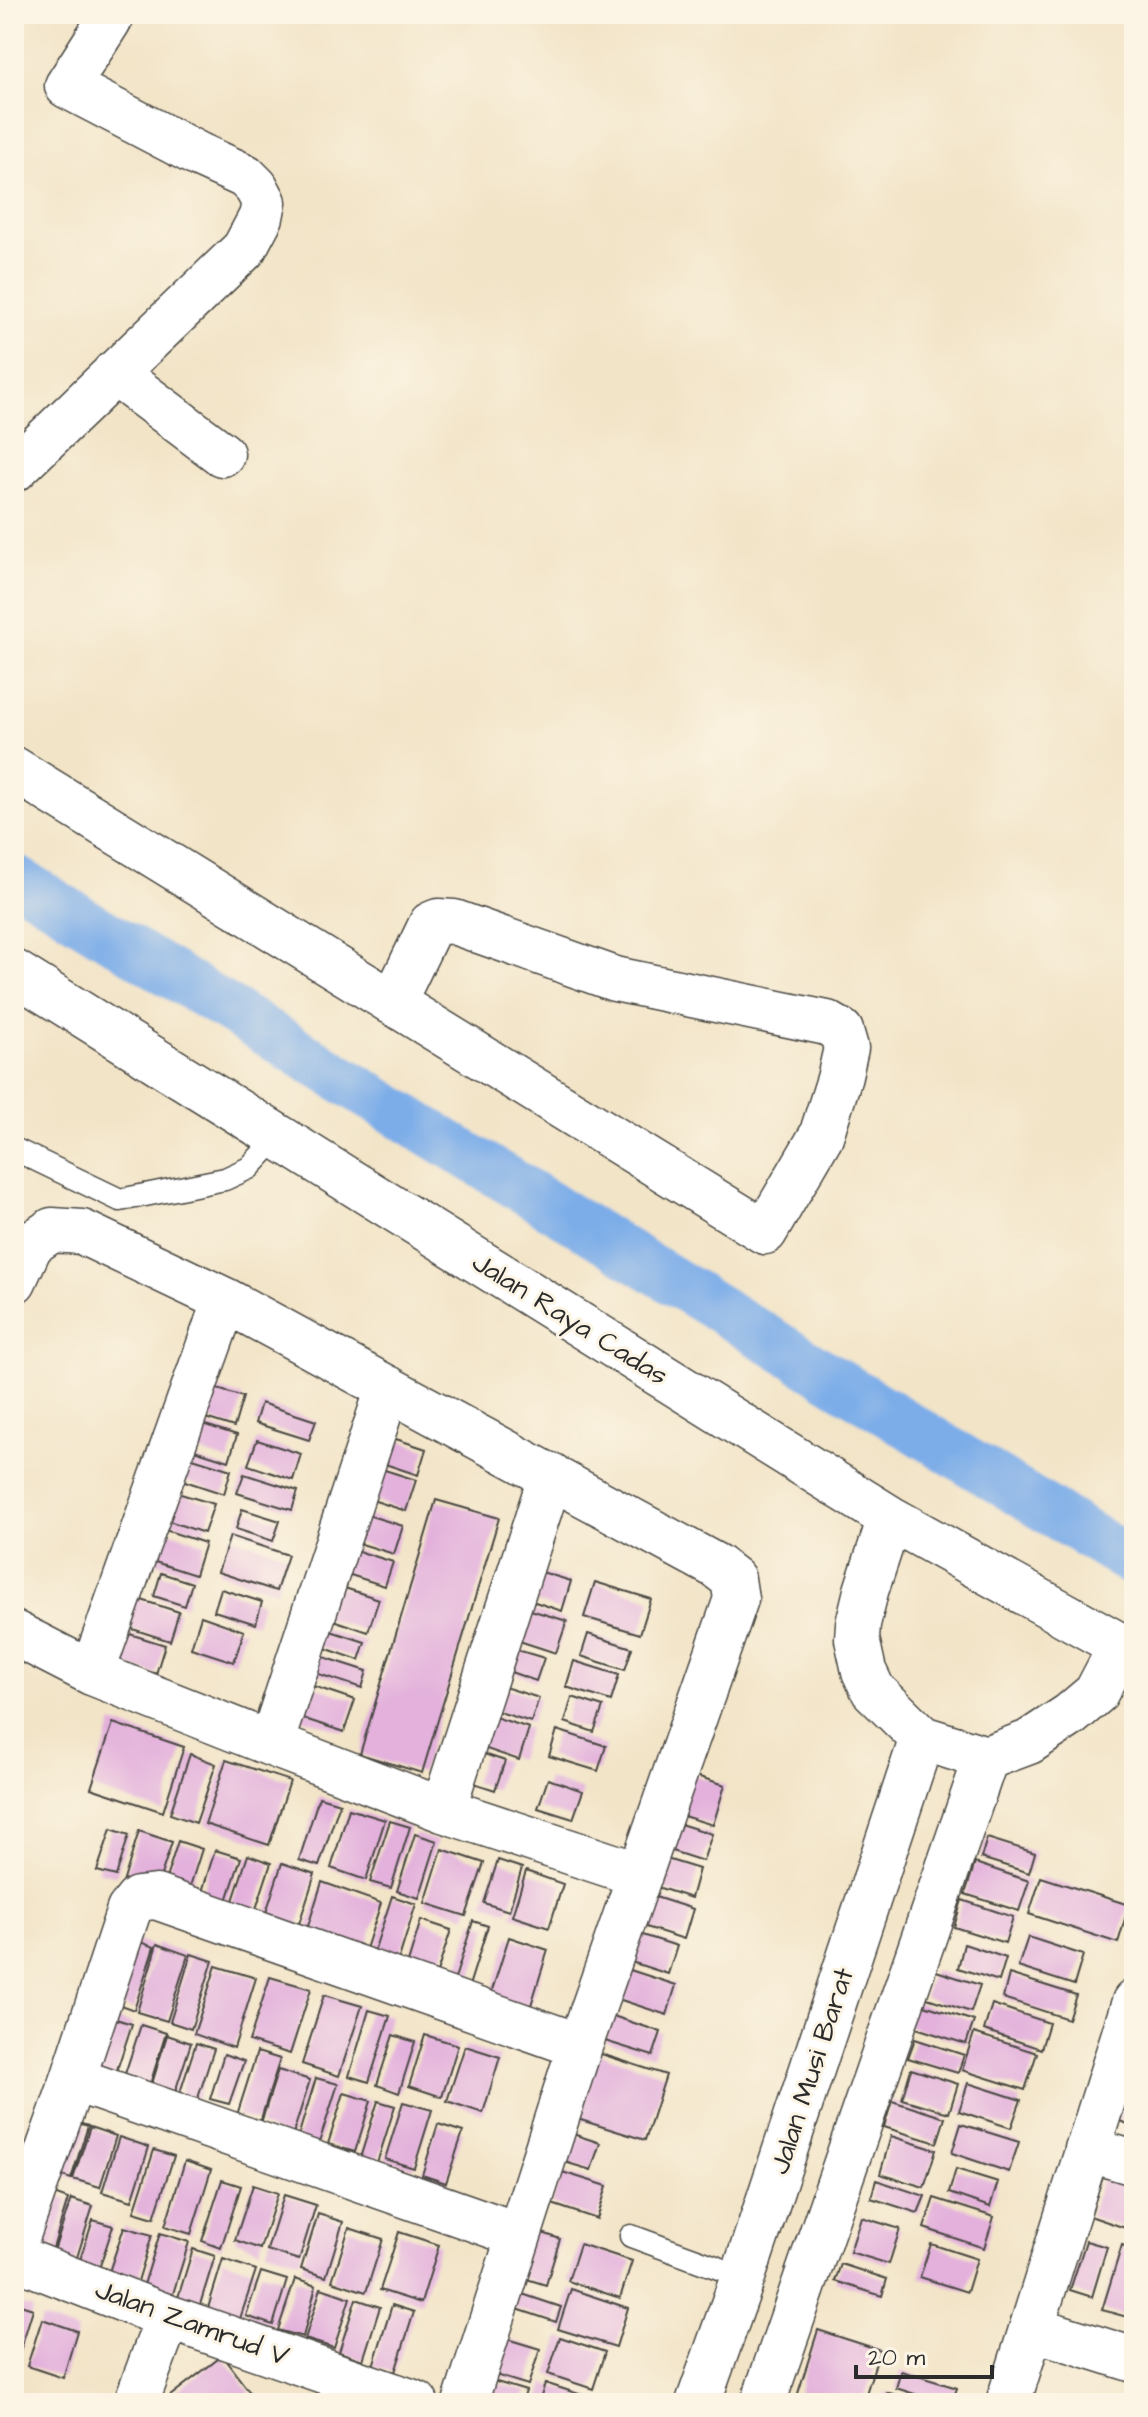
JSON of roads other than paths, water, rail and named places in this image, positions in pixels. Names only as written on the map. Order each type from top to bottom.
[{"type":"street","points":[[14,470],[244,249],[261,217],[264,202],[245,176],[67,86],[113,14]]},
{"type":"street","points":[[114,373],[222,454]]},
{"type":"street","points":[[14,769],[393,1003],[765,1232],[821,1136],[846,1048],[841,1031],[827,1023],[615,979],[454,922],[431,924],[393,1003]]},
{"type":"street","name":"Jalan Raya Cadas","points":[[14,972],[890,1518],[1127,1649]]},
{"type":"street","points":[[14,1281],[31,1244],[52,1230],[82,1232],[225,1300],[551,1475],[716,1566],[733,1579],[736,1599],[580,2046],[465,2403]]},
{"type":"street","points":[[92,1673],[225,1300]]},
{"type":"street","points":[[271,1744],[388,1388]]},
{"type":"street","points":[[443,1810],[551,1475]]},
{"type":"street","points":[[890,1518],[858,1624],[859,1648],[864,1671],[873,1690],[922,1738],[986,1758],[1029,1742],[1070,1715],[1096,1693],[1127,1649]]},
{"type":"street","points":[[14,1633],[32,1645],[92,1673],[271,1744],[443,1810],[640,1875]]},
{"type":"street","name":"Jalan Musi Barat","points":[[698,2403],[743,2277],[922,1738]]},
{"type":"street","points":[[763,2403],[986,1758]]},
{"type":"street","points":[[14,2246],[129,1910],[138,1899],[156,1897],[580,2046]]},
{"type":"street","points":[[1008,2403],[1134,2002]]},
{"type":"street","points":[[73,2079],[519,2235]]},
{"type":"street","points":[[1087,2149],[1134,2163]]},
{"type":"street","name":"Jalan Zamrud V","points":[[14,2257],[168,2317],[416,2403]]},
{"type":"street","points":[[136,2403],[168,2317]]},
{"type":"street","points":[[1032,2328],[1134,2360]]},
{"type":"lane","points":[[16,1150],[120,1200],[225,1179],[249,1168],[278,1137]]},
{"type":"lane","points":[[631,2236],[743,2277]]},
{"type":"waterway","points":[[14,878],[1134,1563]]}]
